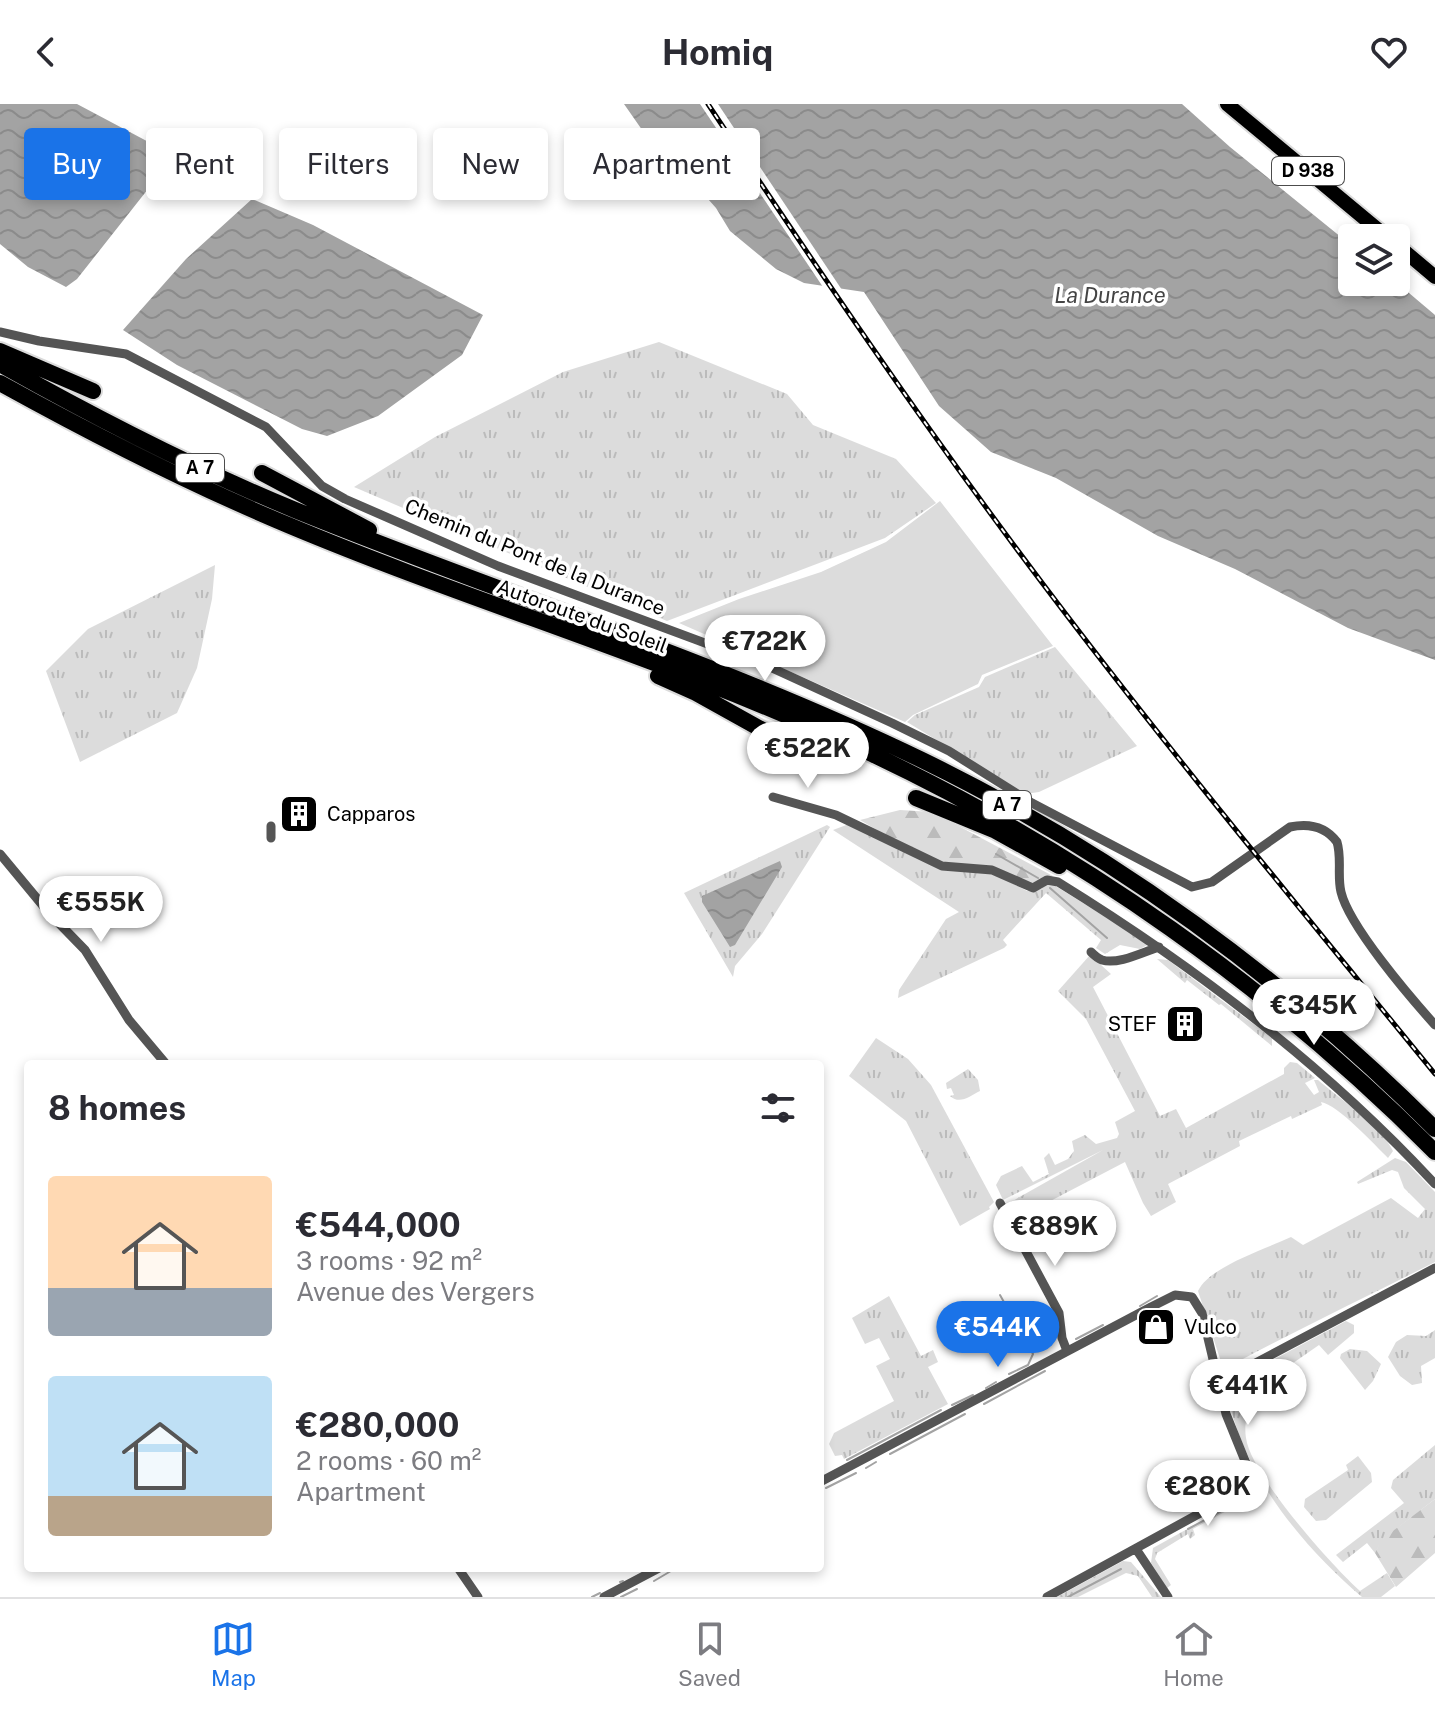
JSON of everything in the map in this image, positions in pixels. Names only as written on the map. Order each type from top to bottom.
[{"type":"highway","points":[[0,351],[93,391]]},
{"type":"highway","name":"Autoroute du Soleil","points":[[0,364],[117,427],[294,509],[759,687],[889,744],[988,794],[1092,855],[1243,960],[1314,1017],[1401,1094],[1435,1129]]},
{"type":"highway","name":"Autoroute du Soleil","points":[[0,383],[164,469],[289,525],[707,684],[857,747],[915,775],[1066,859],[1136,903],[1216,961],[1304,1032],[1394,1110],[1435,1152]]},
{"type":"highway","points":[[262,473],[345,516],[408,554]]},
{"type":"highway","points":[[556,627],[696,693],[768,733]]},
{"type":"highway","points":[[916,798],[994,830],[1066,870],[1188,948],[1216,961]]},
{"type":"main road","name":"D 938","points":[[1227,104],[1371,224]]},
{"type":"main road","points":[[1410,256],[1435,277]]},
{"type":"street","name":"Chemin du Pont de la Durance","points":[[0,332],[65,346],[126,354],[266,427],[322,486],[345,499],[498,566],[772,668],[949,751],[1032,803],[1192,887],[1212,882],[1290,827],[1305,825],[1322,828],[1337,842],[1340,890],[1347,910],[1435,1025]]},
{"type":"street","points":[[773,797],[836,815],[942,866],[992,870],[1033,888],[1052,879],[1159,947],[1289,1047],[1393,1140],[1435,1184]]},
{"type":"street","points":[[271,826],[271,838]]},
{"type":"street","points":[[0,854],[49,913],[85,950],[129,1020],[163,1060]]},
{"type":"street","points":[[1091,952],[1102,960],[1109,960],[1159,947]]},
{"type":"street","points":[[1000,1203],[1059,1313],[1067,1351]]},
{"type":"street","points":[[1218,1383],[1435,1268]]},
{"type":"street","points":[[824,1480],[1175,1295],[1186,1295],[1196,1301],[1202,1313],[1226,1414],[1252,1478],[1235,1494],[1047,1597]]},
{"type":"street","points":[[1136,1549],[1168,1597]]},
{"type":"street","points":[[461,1572],[478,1597]]},
{"type":"street","points":[[604,1597],[651,1572]]},
{"type":"green space","points":[[659,342],[787,394],[813,425],[896,459],[936,503],[885,538],[667,621],[354,487],[435,437],[563,372]]},
{"type":"green space","points":[[940,501],[1053,646],[982,675],[978,684],[913,715],[905,722],[679,623],[821,572],[886,542]]},
{"type":"green space","points":[[215,565],[212,599],[197,668],[177,713],[80,762],[46,671],[88,629]]},
{"type":"green space","points":[[1055,647],[1137,746],[1039,792],[1025,794],[907,722],[915,715],[979,687],[985,677]]},
{"type":"green space","points":[[900,810],[932,812],[1053,876],[1034,884],[949,865],[899,843],[860,820]]},
{"type":"green space","points":[[849,824],[992,873],[1027,891],[1041,889],[1049,882],[1149,944],[1140,949],[1120,945],[1105,954],[1096,948],[1101,940],[1046,893],[1003,940],[1007,945],[1004,948],[898,998],[899,990],[946,919],[959,912],[833,830]]},
{"type":"green space","points":[[827,825],[830,827],[762,934],[735,966],[733,977],[684,893]]},
{"type":"green space","points":[[1090,955],[1111,974],[1093,987],[1160,1116],[1176,1109],[1186,1128],[1284,1074],[1284,1068],[1290,1062],[1297,1063],[1315,1078],[1305,1083],[1314,1095],[1319,1092],[1314,1080],[1318,1080],[1370,1124],[1393,1151],[1388,1158],[1346,1117],[1321,1102],[1322,1105],[1239,1141],[1240,1146],[1168,1184],[1176,1202],[1151,1216],[1125,1162],[1016,1219],[1009,1203],[1103,1150],[1003,1200],[996,1185],[1001,1176],[1022,1166],[1033,1182],[1049,1174],[1044,1158],[1049,1153],[1055,1165],[1068,1159],[1074,1151],[1072,1141],[1085,1135],[1096,1144],[1117,1138],[1119,1134],[1115,1122],[1135,1111],[1086,1019],[1058,991]]},
{"type":"green space","points":[[1157,959],[1168,960],[1272,1038],[1272,1046],[1221,1004],[1187,980],[1185,983]]},
{"type":"green space","points":[[876,1038],[908,1059],[931,1085],[994,1202],[990,1209],[960,1226],[906,1121],[849,1076]]},
{"type":"green space","points":[[968,1069],[978,1080],[980,1091],[965,1099],[954,1099],[946,1083]]},
{"type":"green space","points":[[1395,1158],[1406,1162],[1435,1192],[1435,1262],[1241,1360],[1239,1366],[1228,1370],[1223,1368],[1198,1291],[1204,1282],[1226,1266],[1291,1237],[1303,1245],[1391,1198],[1418,1218],[1425,1209],[1404,1188],[1398,1172],[1392,1170],[1357,1182]]},
{"type":"green space","points":[[889,1296],[921,1356],[933,1350],[938,1362],[928,1367],[948,1404],[844,1459],[842,1455],[835,1456],[829,1444],[834,1433],[894,1401],[876,1366],[890,1359],[879,1338],[865,1344],[852,1318]]},
{"type":"green space","points":[[1346,1321],[1354,1325],[1354,1333],[1328,1355],[1319,1345],[1273,1377],[1275,1380],[1257,1398],[1249,1413],[1246,1438],[1262,1474],[1294,1519],[1360,1591],[1387,1573],[1395,1586],[1381,1597],[1362,1597],[1339,1577],[1277,1505],[1245,1450],[1227,1391],[1241,1377]]},
{"type":"green space","points":[[1435,1330],[1435,1358],[1421,1366],[1422,1383],[1412,1385],[1400,1376],[1388,1357],[1396,1342],[1407,1335],[1426,1336]]},
{"type":"green space","points":[[1350,1349],[1367,1351],[1381,1364],[1365,1390],[1340,1358]]},
{"type":"green space","points":[[1435,1445],[1435,1499],[1382,1540],[1375,1553],[1367,1543],[1343,1562],[1336,1555],[1404,1503],[1391,1488],[1393,1480]]},
{"type":"green space","points":[[1358,1456],[1371,1473],[1372,1482],[1326,1520],[1316,1521],[1304,1507],[1305,1499],[1348,1470],[1346,1465]]},
{"type":"green space","points":[[1245,1497],[1245,1501],[1193,1529],[1195,1535],[1190,1539],[1188,1534],[1157,1553],[1155,1559],[1171,1585],[1167,1588],[1151,1563],[1153,1548]]},
{"type":"green space","points":[[1435,1499],[1435,1553],[1396,1587],[1375,1553],[1381,1540]]},
{"type":"green space","points":[[1123,1561],[1131,1562],[1161,1597],[1152,1597],[1138,1576],[1126,1573],[1078,1597],[1057,1597]]},
{"type":"water","points":[[0,104],[77,104],[122,128],[24,128],[24,200],[130,200],[130,132],[146,141],[146,192],[77,279],[66,287],[28,267],[0,244]]},
{"type":"water","name":"La Durance","points":[[624,104],[1182,104],[1338,235],[1338,296],[1410,294],[1435,315],[1435,660],[1348,628],[1235,569],[1158,536],[1056,478],[991,452],[939,406],[864,292],[804,283],[776,269],[730,231],[709,200],[760,200],[760,128],[641,128]]},
{"type":"water","points":[[254,200],[313,225],[483,315],[462,355],[378,416],[327,436],[302,429],[177,365],[123,330],[186,259]]},
{"type":"water","points":[[780,861],[782,867],[735,945],[730,947],[702,902],[702,896]]},
{"type":"pier","points":[[700,104],[718,104],[734,128],[716,128]]},
{"type":"pier","points":[[760,167],[844,293],[825,290],[760,193]]},
{"type":"waterway","points":[[996,854],[1038,878]]},
{"type":"waterway","points":[[1050,888],[1107,938]]},
{"type":"waterway","points":[[1000,1295],[1033,1354],[1028,1365],[1009,1374]]},
{"type":"waterway","points":[[1140,1306],[1157,1296]]},
{"type":"waterway","points":[[1076,1339],[1103,1325]]},
{"type":"waterway","points":[[984,1404],[1045,1371]]},
{"type":"waterway","points":[[986,1388],[996,1382]]},
{"type":"waterway","points":[[952,1405],[973,1395]]},
{"type":"waterway","points":[[847,1460],[941,1410]]},
{"type":"waterway","points":[[890,1454],[965,1414]]},
{"type":"waterway","points":[[866,1468],[876,1462]]},
{"type":"waterway","points":[[826,1488],[856,1473]]},
{"type":"waterway","points":[[1188,1529],[1242,1500]]},
{"type":"waterway","points":[[1068,1597],[1121,1569]]},
{"type":"waterway","points":[[654,1581],[669,1572]]},
{"type":"waterway","points":[[621,1597],[637,1589]]},
{"type":"waterway","points":[[592,1597],[600,1593]]},
{"type":"railway","points":[[708,104],[872,347],[1043,584],[1188,770],[1435,1074]]},
{"type":"place","name":"Capparos","points":[[299,814]]},
{"type":"place","name":"STEF","points":[[1185,1024]]},
{"type":"place","name":"Vulco","points":[[1156,1327]]}]
